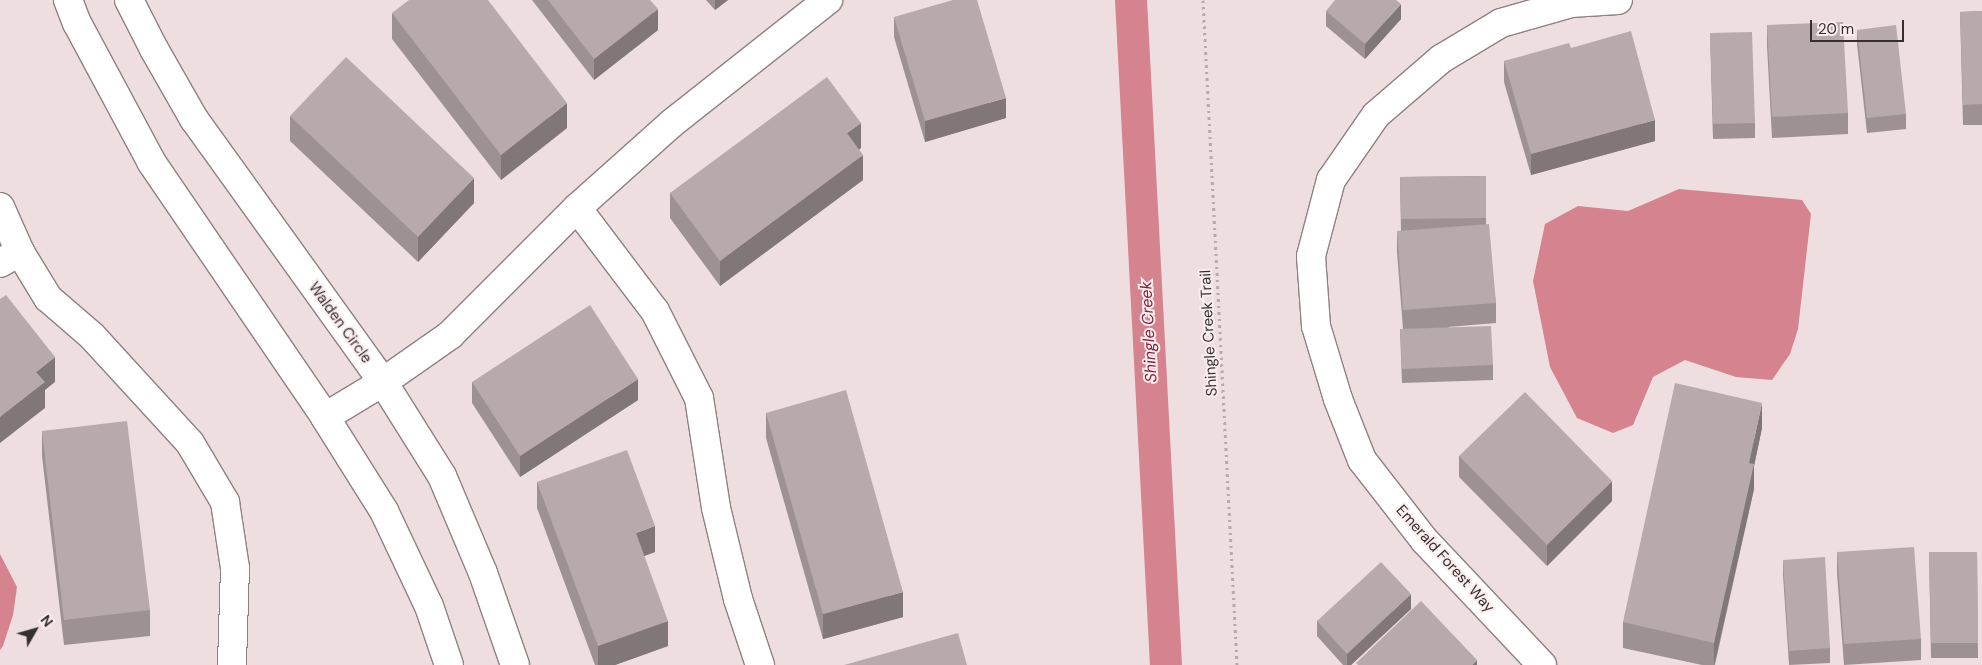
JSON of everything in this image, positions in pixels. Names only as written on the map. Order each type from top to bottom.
[{"type":"street","points":[[68,0],[77,23],[152,163],[326,417],[384,511],[428,606],[449,665]]},
{"type":"street","name":"Walden Circle","points":[[129,0],[154,49],[194,119],[248,198],[383,382],[442,476],[483,573],[516,665]]},
{"type":"street","points":[[326,417],[383,382],[450,334],[577,208],[672,123],[828,0]]},
{"type":"street","name":"Emerald Forest Way","points":[[1542,665],[1425,541],[1362,460],[1338,399],[1316,326],[1311,256],[1331,180],[1376,115],[1441,59],[1501,22],[1571,3],[1618,0]]},
{"type":"street","points":[[0,207],[10,258],[48,298],[92,336],[190,443],[225,502],[235,568],[232,665]]},
{"type":"street","points":[[577,208],[656,311],[699,398],[716,508],[738,599],[760,665]]},
{"type":"path","name":"Shingle Creek Trail","points":[[1203,0],[1237,665]]},
{"type":"shaded area","points":[[1679,189],[1802,200],[1811,214],[1798,329],[1790,354],[1772,380],[1736,377],[1685,360],[1653,377],[1633,425],[1613,433],[1577,418],[1550,367],[1533,281],[1545,224],[1578,206],[1628,211]]},
{"type":"shaded area","points":[[0,554],[17,587],[13,615],[0,650]]},
{"type":"building","points":[[409,0],[488,0],[567,103],[501,155],[392,13]]},
{"type":"building","points":[[548,0],[650,0],[658,9],[594,59]]},
{"type":"building","points":[[953,0],[977,0],[1006,98],[925,121],[894,17]]},
{"type":"building","points":[[1335,0],[1396,0],[1401,4],[1365,44],[1326,11]]},
{"type":"building","points":[[1982,11],[1982,104],[1963,105],[1960,12]]},
{"type":"building","points":[[1843,22],[1848,113],[1772,117],[1767,25]]},
{"type":"building","points":[[1896,25],[1906,114],[1867,118],[1857,30]]},
{"type":"building","points":[[1631,31],[1655,120],[1531,154],[1504,61],[1569,43],[1571,48]]},
{"type":"building","points":[[1752,32],[1755,123],[1713,124],[1710,33]]},
{"type":"building","points":[[346,57],[474,178],[418,237],[290,116]]},
{"type":"building","points":[[827,77],[861,123],[847,133],[863,155],[720,261],[670,193]]},
{"type":"building","points":[[1486,176],[1486,218],[1401,219],[1400,177]]},
{"type":"building","points":[[1489,224],[1496,303],[1403,310],[1397,231]]},
{"type":"building","points":[[6,295],[55,357],[36,372],[45,382],[0,417],[0,299]]},
{"type":"building","points":[[590,305],[638,379],[520,456],[472,382]]},
{"type":"building","points":[[1491,326],[1493,365],[1402,369],[1400,329]]},
{"type":"building","points":[[1675,383],[1762,403],[1749,463],[1754,464],[1714,643],[1623,622]]},
{"type":"building","points":[[846,390],[903,592],[823,614],[766,413]]},
{"type":"building","points":[[1525,392],[1612,481],[1547,545],[1459,456]]},
{"type":"building","points":[[127,421],[150,610],[64,620],[42,431]]},
{"type":"building","points":[[627,450],[655,526],[636,533],[668,621],[598,646],[537,482]]},
{"type":"building","points":[[1914,547],[1921,639],[1844,644],[1837,552]]},
{"type":"building","points":[[1929,552],[1977,552],[1978,643],[1931,643]]},
{"type":"building","points":[[1825,557],[1830,648],[1789,651],[1783,560]]},
{"type":"building","points":[[1381,562],[1411,594],[1347,654],[1317,621]]},
{"type":"building","points":[[1421,601],[1477,660],[1472,665],[1358,665],[1356,663]]},
{"type":"building","points":[[958,633],[967,665],[844,665]]},
{"type":"waterway","name":"Shingle Creek","points":[[1131,0],[1166,665]]}]
